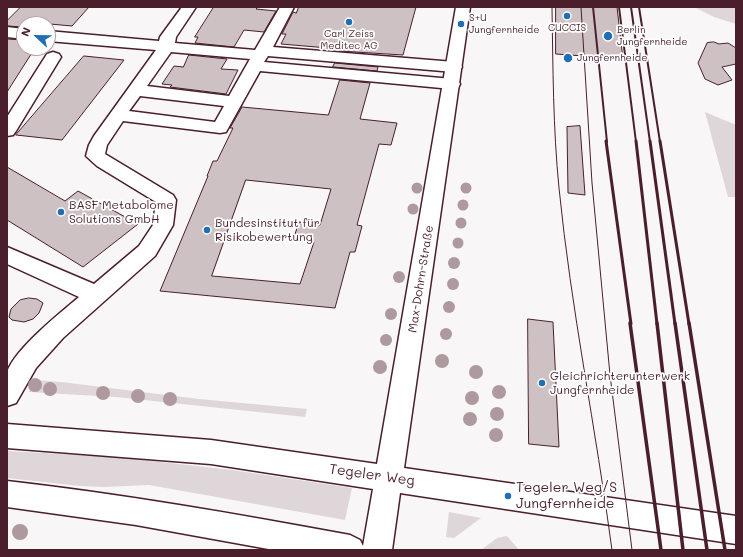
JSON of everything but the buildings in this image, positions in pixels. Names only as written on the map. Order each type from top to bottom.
[{"type":"main road","points":[[7,395],[27,361],[55,331],[147,251],[163,225],[166,200],[155,192],[108,166],[95,156],[98,145],[103,136],[166,47],[168,37],[189,7]]},
{"type":"main road","points":[[118,115],[220,128],[236,102],[287,7]]},
{"type":"main road","name":"Max-Dohrn-Straße","points":[[377,550],[463,7]]},
{"type":"main road","points":[[56,37],[166,47],[259,58],[453,75]]},
{"type":"main road","points":[[7,131],[54,57]]},
{"type":"main road","points":[[136,90],[236,102]]},
{"type":"main road","points":[[7,255],[96,295]]},
{"type":"main road","name":"Tegeler Weg","points":[[7,436],[211,452],[736,530]]},
{"type":"main road","points":[[7,494],[51,499],[189,521],[350,550]]},
{"type":"shaded area","points":[[694,7],[736,7],[736,24],[714,17]]},
{"type":"shaded area","points":[[705,112],[736,125],[736,197],[728,197]]},
{"type":"shaded area","points":[[34,380],[199,399],[307,409],[305,417],[116,397],[29,392],[29,387]]},
{"type":"shaded area","points":[[7,451],[115,457],[232,470],[352,488],[345,520],[149,485],[104,487],[80,486],[7,478]]},
{"type":"shaded area","points":[[449,512],[481,518],[454,538],[446,537]]},
{"type":"shaded area","points":[[507,536],[519,550],[481,550],[497,538]]},
{"type":"tram line","points":[[552,7],[554,120],[559,188],[570,279],[612,550]]},
{"type":"tram line","points":[[581,7],[592,183],[610,375],[632,550]]},
{"type":"railway","points":[[593,7],[607,142]]},
{"type":"railway","points":[[619,7],[636,142]]},
{"type":"railway","points":[[631,7],[650,142]]},
{"type":"railway","points":[[639,7],[660,142]]},
{"type":"railway","points":[[606,141],[631,324]]},
{"type":"railway","points":[[636,141],[657,324]]},
{"type":"railway","points":[[650,141],[675,324]]},
{"type":"railway","points":[[660,141],[689,324]]},
{"type":"railway","points":[[630,323],[661,550]]},
{"type":"railway","points":[[657,323],[683,550]]},
{"type":"railway","points":[[675,323],[707,550]]},
{"type":"railway","points":[[689,323],[725,550]]},
{"type":"place","name":"CUCCIS","points":[[567,16]]},
{"type":"place","name":"Carl Zeiss Meditec AG","points":[[349,22]]},
{"type":"place","name":"S+U Jungfernheide","points":[[461,24]]},
{"type":"place","name":"Berlin Jungfernheide","points":[[608,36]]},
{"type":"place","name":"Jungfernheide","points":[[568,58]]},
{"type":"place","name":"BASF Metabolome Solutions GmbH","points":[[61,212]]},
{"type":"place","name":"Bundesinstitut für Risikobewertung","points":[[207,230]]},
{"type":"place","name":"Gleichrichterunterwerk Jungfernheide","points":[[542,383]]},
{"type":"place","name":"Tegeler Weg/S Jungfernheide","points":[[508,496]]}]
